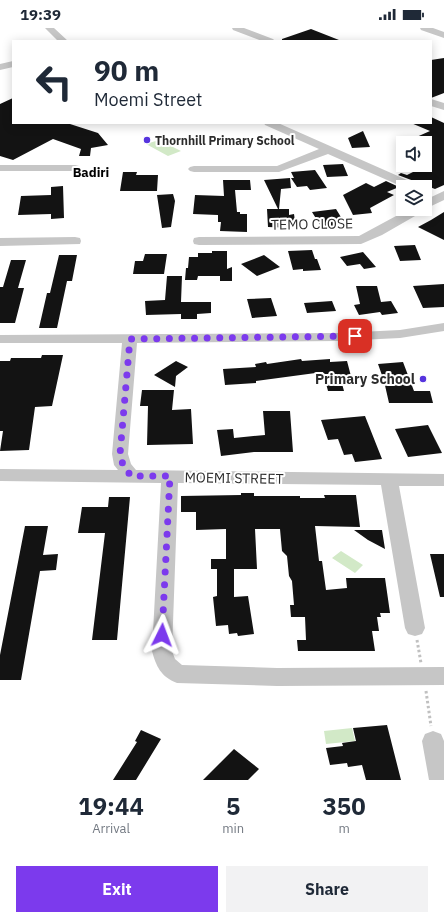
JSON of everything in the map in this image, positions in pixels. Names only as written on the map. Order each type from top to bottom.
[{"type":"street","points":[[49,28],[62,40]]},
{"type":"street","points":[[236,28],[267,40]]},
{"type":"street","points":[[424,28],[444,35]]},
{"type":"street","points":[[0,67],[12,64]]},
{"type":"street","points":[[432,102],[444,107]]},
{"type":"street","points":[[271,124],[396,180]]},
{"type":"street","points":[[194,169],[279,169],[327,150]]},
{"type":"street","points":[[0,168],[75,168]]},
{"type":"street","points":[[432,195],[442,198]]},
{"type":"street","points":[[432,202],[442,198]]},
{"type":"street","name":"TEMO CLOSE","points":[[199,241],[361,240],[406,216]]},
{"type":"street","points":[[0,242],[74,241]]},
{"type":"street","points":[[0,339],[339,337],[400,334],[444,327]]},
{"type":"street","points":[[130,339],[120,454],[123,465],[131,476]]},
{"type":"street","name":"MOEMI STREET","points":[[0,475],[170,476],[389,481],[444,480]]},
{"type":"street","points":[[170,476],[162,651],[166,664],[177,674],[277,677],[444,676]]},
{"type":"street","points":[[389,481],[415,628]]},
{"type":"street","points":[[433,741],[441,780]]},
{"type":"shaded area","points":[[159,140],[181,151],[168,156],[146,144]]},
{"type":"shaded area","points":[[341,551],[363,565],[355,573],[332,558]]},
{"type":"shaded area","points":[[352,728],[355,741],[326,744],[324,731]]},
{"type":"building","points":[[311,29],[339,40],[282,40]]},
{"type":"building","points":[[444,58],[444,93],[432,98],[432,60]]},
{"type":"building","points":[[12,98],[12,124],[70,124],[98,133],[108,145],[91,148],[90,156],[79,156],[81,149],[53,139],[13,160],[0,156],[0,104]]},
{"type":"building","points":[[432,117],[444,123],[444,185],[435,189],[432,188],[432,180],[411,180],[398,175],[401,173],[407,175],[413,172],[432,172],[432,136],[419,136],[430,131],[413,124],[432,124]]},
{"type":"building","points":[[363,131],[370,147],[352,148],[348,138]]},
{"type":"building","points":[[343,164],[348,176],[327,177],[323,165]]},
{"type":"building","points":[[315,170],[327,188],[310,190],[307,186],[297,187],[291,178],[294,178],[291,172]]},
{"type":"building","points":[[123,172],[137,172],[136,175],[158,175],[157,191],[120,191]]},
{"type":"building","points":[[290,178],[291,188],[281,189],[279,209],[289,209],[289,215],[294,214],[296,228],[268,227],[267,209],[278,209],[264,180]]},
{"type":"building","points":[[223,180],[250,180],[251,190],[235,190],[237,212],[240,212],[240,214],[247,214],[247,232],[220,231],[221,222],[218,222],[218,215],[193,214],[195,195],[224,196]]},
{"type":"building","points":[[386,181],[396,186],[396,188],[387,192],[394,195],[370,208],[372,213],[353,215],[343,195],[366,183],[374,187]]},
{"type":"building","points":[[63,186],[64,218],[51,219],[51,214],[18,215],[21,196],[51,195],[51,187]]},
{"type":"building","points":[[173,194],[175,201],[171,227],[162,228],[157,195]]},
{"type":"building","points":[[336,209],[347,227],[323,230],[312,212]]},
{"type":"building","points":[[444,212],[444,240],[418,227],[431,220]]},
{"type":"building","points":[[415,245],[421,260],[400,261],[394,246]]},
{"type":"building","points":[[312,250],[321,270],[293,270],[288,251]]},
{"type":"building","points":[[212,251],[227,251],[227,269],[232,267],[232,281],[220,281],[220,276],[198,276],[197,280],[185,280],[189,257],[198,257],[198,253],[212,253]]},
{"type":"building","points":[[363,252],[376,267],[364,269],[360,264],[347,266],[340,257]]},
{"type":"building","points":[[145,254],[167,254],[164,274],[133,274],[135,261],[143,261]]},
{"type":"building","points":[[59,255],[77,255],[72,281],[67,281],[57,328],[39,328],[47,293],[50,293]]},
{"type":"building","points":[[264,255],[280,267],[257,276],[241,264]]},
{"type":"building","points":[[11,260],[26,260],[18,288],[24,288],[15,323],[0,323],[0,287],[3,287]]},
{"type":"building","points":[[167,276],[182,276],[181,302],[211,302],[211,313],[197,314],[197,319],[181,319],[181,314],[146,315],[145,301],[165,300]]},
{"type":"building","points":[[444,284],[444,307],[423,308],[413,286]]},
{"type":"building","points":[[356,286],[377,286],[381,302],[391,301],[398,313],[382,315],[380,312],[359,315],[354,305],[360,304]]},
{"type":"building","points":[[271,298],[277,316],[252,318],[247,299]]},
{"type":"building","points":[[332,301],[336,311],[307,313],[304,303]]},
{"type":"building","points":[[42,355],[63,355],[52,406],[35,407],[29,450],[0,451],[3,431],[0,431],[0,361],[10,361],[11,358],[41,358]]},
{"type":"building","points":[[301,359],[302,361],[330,359],[330,362],[347,361],[352,380],[341,380],[344,391],[328,391],[323,372],[256,381],[256,383],[225,385],[223,369],[256,367],[255,364],[266,362],[267,364]]},
{"type":"building","points":[[176,361],[188,367],[176,376],[175,387],[154,375]]},
{"type":"building","points":[[403,362],[414,391],[430,391],[433,403],[389,403],[378,364]]},
{"type":"building","points":[[142,390],[174,390],[172,410],[191,409],[193,444],[147,445],[148,406],[140,406]]},
{"type":"building","points":[[263,411],[290,411],[293,452],[254,452],[221,456],[217,430],[233,429],[234,438],[265,435]]},
{"type":"building","points":[[365,416],[382,459],[355,462],[352,454],[344,455],[338,439],[328,440],[321,420]]},
{"type":"building","points":[[428,425],[442,453],[408,457],[395,429]]},
{"type":"building","points":[[241,493],[254,493],[254,496],[300,496],[300,498],[325,498],[324,495],[356,495],[360,527],[315,526],[319,561],[322,561],[326,590],[347,588],[346,578],[385,578],[390,613],[380,613],[381,617],[377,617],[379,631],[372,631],[375,651],[298,651],[297,640],[306,640],[305,617],[291,617],[290,605],[294,605],[292,581],[289,576],[287,556],[282,551],[280,529],[255,529],[257,569],[234,569],[234,597],[248,596],[254,634],[238,636],[237,633],[229,634],[228,625],[216,626],[213,597],[217,596],[217,569],[211,569],[211,559],[226,559],[226,529],[196,530],[196,512],[181,512],[181,496],[241,495]]},
{"type":"building","points":[[109,497],[130,497],[117,640],[92,640],[105,533],[78,533],[82,507],[108,507]]},
{"type":"building","points":[[25,526],[48,526],[43,555],[58,554],[56,570],[40,571],[21,680],[0,680],[0,655]]},
{"type":"building","points":[[354,530],[382,530],[385,549],[368,540]]},
{"type":"building","points":[[430,554],[444,554],[444,597],[440,597]]},
{"type":"building","points":[[387,725],[401,780],[366,780],[362,765],[348,767],[347,763],[330,765],[326,748],[343,746],[342,743],[356,741],[353,728]]},
{"type":"building","points":[[141,730],[161,739],[136,780],[113,780],[137,742],[135,741]]},
{"type":"building","points":[[234,749],[259,769],[248,780],[203,780]]},
{"type":"place","name":"Thornhill Primary School","points":[[147,140]]},
{"type":"place","name":"Primary School","points":[[423,379]]},
{"type":"district","name":"Badiri","points":[[91,172]]},
{"type":"route","points":[[162,635],[170,476],[131,476],[123,465],[120,454],[130,339],[355,336]]}]
